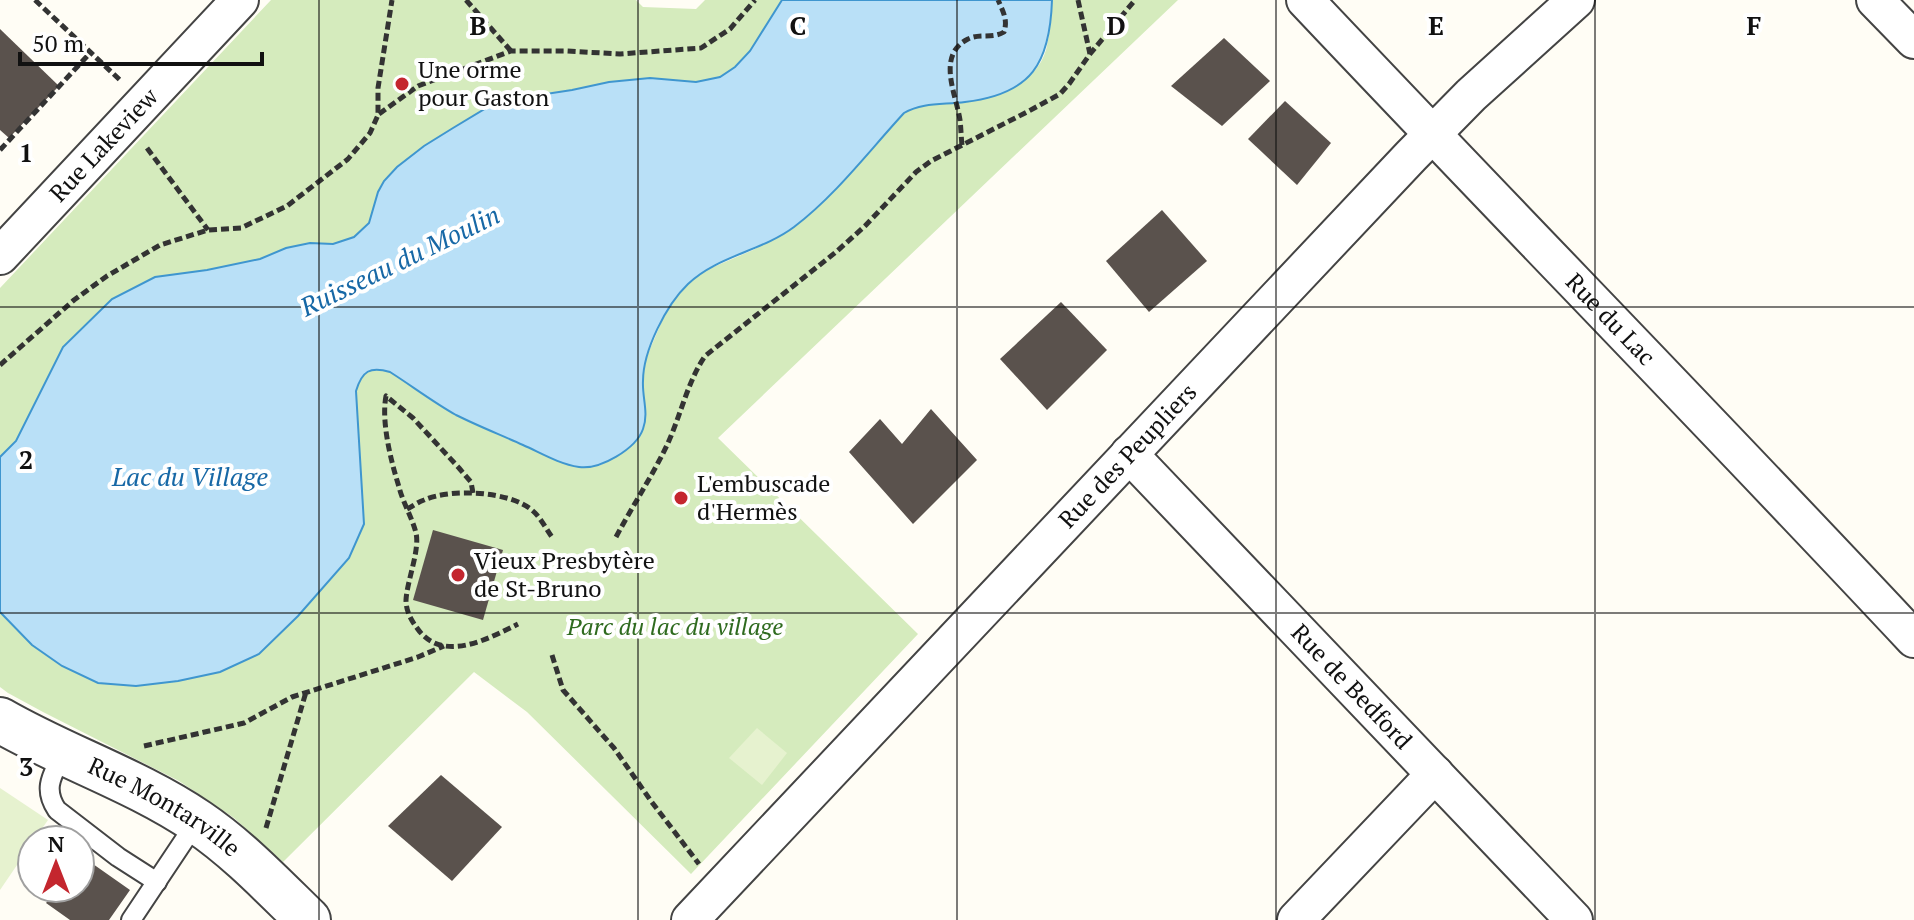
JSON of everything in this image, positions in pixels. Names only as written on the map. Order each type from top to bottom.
[{"type":"street","name":"Rue Lakeview","points":[[0,256],[240,0]]},
{"type":"street","name":"Rue du Lac","points":[[1305,0],[1914,639]]},
{"type":"street","name":"Rue des Peupliers","points":[[690,920],[1431,135],[1576,0]]},
{"type":"street","points":[[1875,0],[1914,40]]},
{"type":"street","name":"Rue de Bedford","points":[[1129,454],[1574,920]]},
{"type":"street","name":"Rue Montarville","points":[[0,720],[197,821],[242,857],[308,920]]},
{"type":"street","points":[[1296,920],[1435,774]]},
{"type":"lane","points":[[63,753],[49,791],[50,800],[57,810],[118,857],[157,882]]},
{"type":"lane","points":[[131,920],[197,821]]},
{"type":"path","points":[[35,0],[124,84]]},
{"type":"path","points":[[0,365],[74,300],[107,276],[160,245],[208,230],[241,228],[287,206],[348,159],[370,133],[378,115],[378,88],[392,0]]},
{"type":"path","points":[[466,0],[511,51]]},
{"type":"path","points":[[378,115],[418,86],[511,51],[620,54],[701,48],[730,29],[755,0]]},
{"type":"path","points":[[962,145],[950,63],[955,51],[971,37],[998,36],[1004,32],[1006,18],[998,0]]},
{"type":"path","points":[[1078,0],[1090,54]]},
{"type":"path","points":[[616,537],[666,447],[692,379],[705,356],[836,252],[916,172],[931,161],[1060,94],[1135,0]]},
{"type":"path","points":[[0,150],[91,52]]},
{"type":"path","points":[[142,142],[208,230]]},
{"type":"path","points":[[473,493],[471,482],[459,468],[413,418],[386,396],[384,407],[389,445],[399,489],[417,537],[406,601],[408,613],[421,634],[444,646],[466,646],[518,624]]},
{"type":"path","points":[[407,509],[425,499],[473,493],[496,495],[516,501],[533,511],[552,537]]},
{"type":"path","points":[[133,749],[244,723],[307,691],[444,646]]},
{"type":"path","points":[[552,655],[563,690],[614,748],[702,868]]},
{"type":"path","points":[[262,834],[307,691]]},
{"type":"green space","points":[[271,0],[636,0],[643,7],[696,9],[705,0],[782,0],[750,51],[720,77],[696,82],[650,78],[609,82],[522,96],[488,107],[424,146],[397,167],[378,192],[369,223],[354,237],[333,244],[310,243],[286,248],[260,259],[207,270],[155,277],[112,299],[63,347],[16,441],[0,457],[0,288]]},
{"type":"green space","name":"Parc du lac du village","points":[[1052,0],[1178,0],[718,438],[918,634],[691,874],[527,712],[474,672],[283,862],[234,818],[179,781],[0,687],[0,612],[32,645],[259,654],[298,616],[349,558],[363,524],[356,391],[364,375],[372,370],[390,372],[456,414],[599,466],[617,456],[631,445],[646,418],[642,383],[644,363],[662,321],[687,284],[704,271],[753,250],[793,228],[834,190],[904,113],[926,105],[989,97],[1024,80],[1041,62],[1046,50]]},
{"type":"green space","points":[[757,728],[787,753],[762,785],[729,758]]},
{"type":"green space","points":[[0,788],[48,820],[45,824],[16,824],[16,866],[0,890]]},
{"type":"water","name":"Lac du Village","points":[[782,0],[1052,0],[1047,41],[1041,58],[1033,72],[1021,83],[1007,92],[988,98],[926,105],[904,113],[838,187],[794,227],[712,267],[688,284],[664,316],[651,343],[644,369],[643,429],[633,444],[616,457],[587,467],[564,463],[456,415],[390,372],[372,370],[364,375],[356,391],[364,524],[349,558],[298,616],[259,654],[220,672],[178,681],[136,686],[98,683],[62,666],[32,645],[0,612],[0,457],[16,441],[63,347],[112,299],[155,277],[207,270],[260,259],[286,248],[310,243],[333,244],[354,237],[369,223],[378,192],[397,167],[453,128],[488,107],[507,100],[609,82],[650,78],[696,82],[720,77],[750,51]]},
{"type":"building","points":[[0,29],[59,86],[9,138],[0,130]]},
{"type":"building","points":[[1224,38],[1270,81],[1222,126],[1171,86]]},
{"type":"building","points":[[1285,101],[1331,143],[1297,185],[1248,139]]},
{"type":"building","points":[[1162,210],[1207,261],[1149,312],[1106,261]]},
{"type":"building","points":[[1061,302],[1107,350],[1047,410],[1000,359]]},
{"type":"building","points":[[931,409],[977,460],[913,524],[849,452],[880,419],[902,444]]},
{"type":"building","name":"Vieux Presbytère de St-Bruno","points":[[433,530],[503,550],[483,620],[413,600]]},
{"type":"building","points":[[441,775],[502,827],[452,881],[388,826]]},
{"type":"building","points":[[96,866],[130,890],[109,920],[70,920],[47,904],[96,904]]},
{"type":"place","name":"Une orme pour Gaston","points":[[402,84]]},
{"type":"place","name":"L'embuscade d'Hermès","points":[[681,498]]},
{"type":"place","name":"Vieux Presbytère de St-Bruno","points":[[458,575]]},
{"type":"water label","name":"Ruisseau du Moulin","points":[[400,261]]}]
